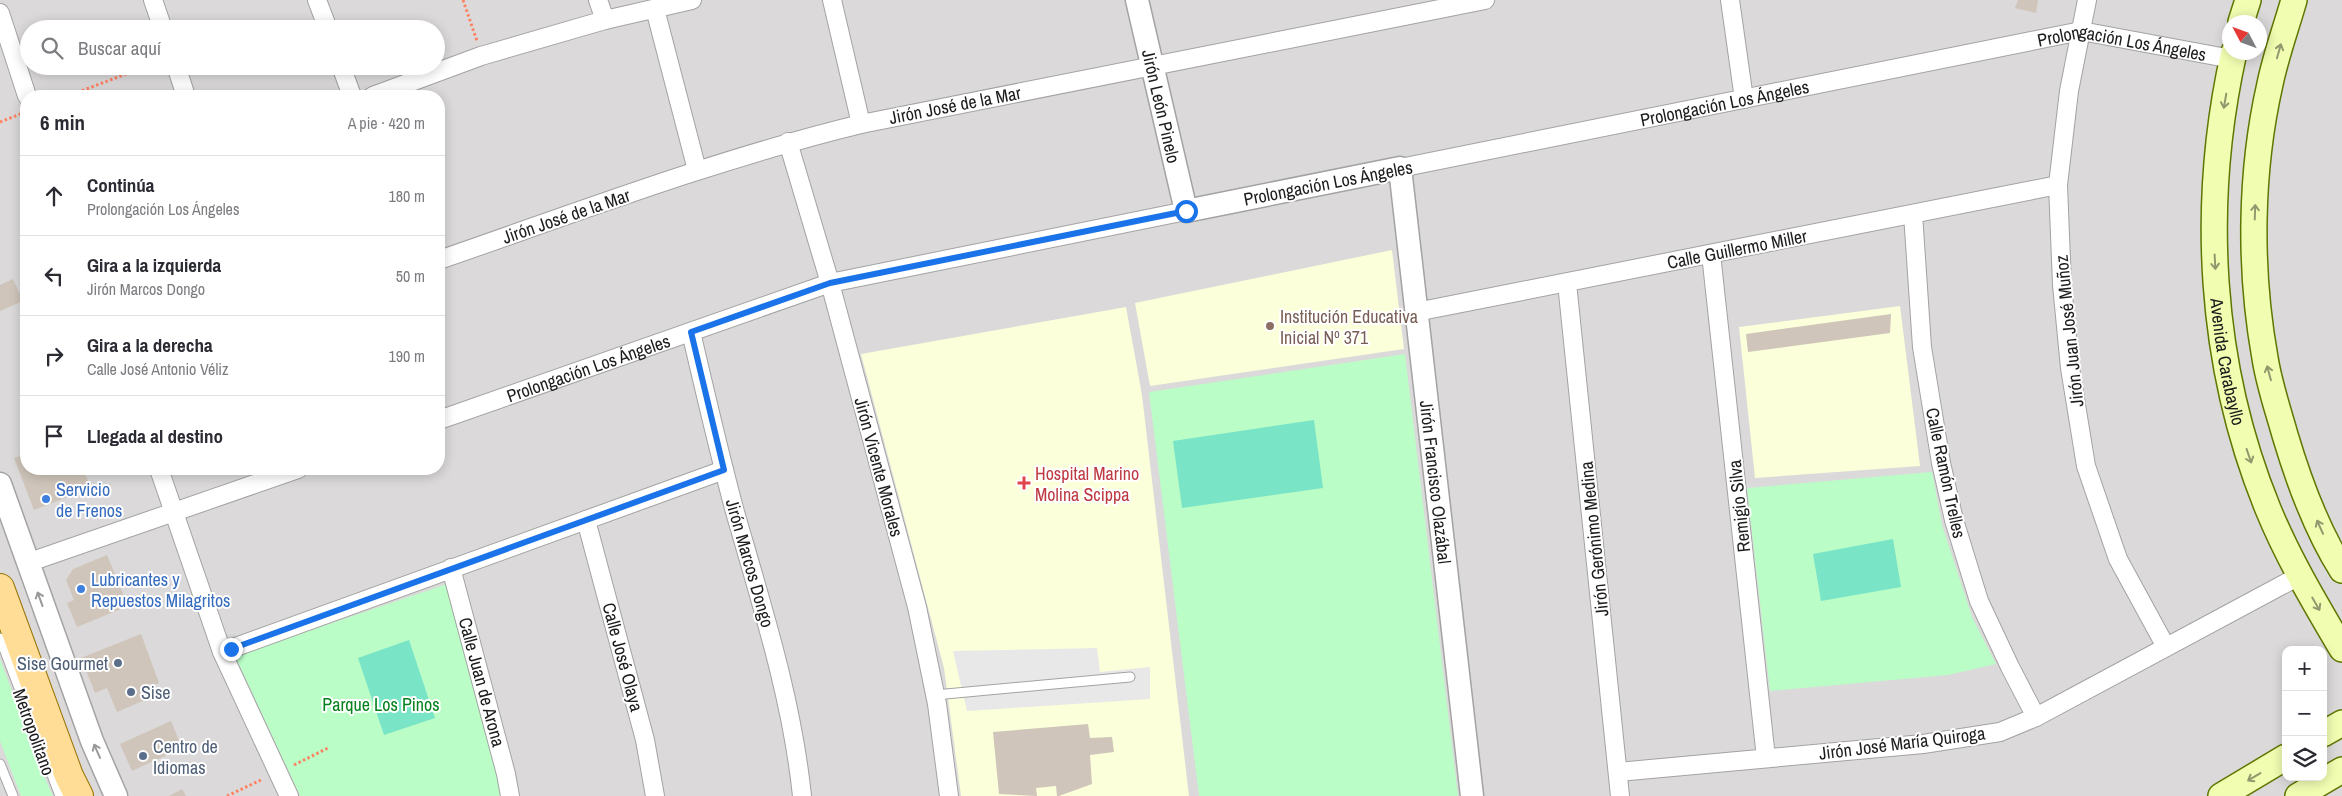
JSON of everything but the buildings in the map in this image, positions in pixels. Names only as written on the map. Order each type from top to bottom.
[{"type":"main road","points":[[2243,15],[2248,0]]},
{"type":"main road","name":"Avenida Carabayllo","points":[[2294,0],[2270,84],[2262,132],[2256,186],[2254,248],[2258,304],[2265,359],[2297,476],[2331,553],[2342,570]]},
{"type":"main road","name":"Avenida Carabayllo","points":[[2232,60],[2216,175],[2214,257],[2219,323],[2228,380],[2247,450],[2268,509],[2300,576],[2342,649]]},
{"type":"main road","points":[[0,588],[53,734],[79,796]]},
{"type":"main road","points":[[2327,732],[2342,723]]},
{"type":"main road","points":[[2221,796],[2282,759]]},
{"type":"main road","points":[[2298,796],[2342,770]]},
{"type":"street","points":[[153,0],[160,20]]},
{"type":"street","points":[[317,0],[325,20]]},
{"type":"street","points":[[598,0],[605,20]]},
{"type":"street","points":[[445,70],[482,56],[605,20],[692,0]]},
{"type":"street","points":[[832,0],[861,124]]},
{"type":"street","name":"Jirón León Pinelo","points":[[1137,0],[1186,211]]},
{"type":"street","name":"Jirón José de la Mar","points":[[445,258],[697,170],[788,142],[861,124],[1484,0]]},
{"type":"street","points":[[1730,0],[1744,99]]},
{"type":"street","name":"Jirón Juan José Muñoz","points":[[2087,0],[2067,101],[2058,185],[2062,285],[2070,368],[2086,466],[2118,559],[2166,647]]},
{"type":"street","points":[[655,9],[697,170]]},
{"type":"street","points":[[0,13],[25,90]]},
{"type":"street","name":"Prolongación Los Ángeles","points":[[445,418],[830,283],[2081,31],[2222,54]]},
{"type":"street","points":[[179,75],[184,90]]},
{"type":"street","points":[[344,75],[350,90]]},
{"type":"street","points":[[389,90],[430,75]]},
{"type":"street","name":"Jirón Vicente Morales","points":[[788,142],[830,283],[917,607],[935,695],[948,796]]},
{"type":"street","name":"Jirón Francisco Olazábal","points":[[1400,168],[1472,796]]},
{"type":"street","name":"Calle Guillermo Miller","points":[[1416,312],[2058,185]]},
{"type":"street","name":"Calle Ramón Trelles","points":[[1913,214],[1922,347],[1941,462],[1954,520],[1979,601],[2036,717]]},
{"type":"street","name":"Remigio Silva","points":[[1711,254],[1766,758]]},
{"type":"street","name":"Jirón Gerónimo Medina","points":[[1567,283],[1620,796]]},
{"type":"street","name":"Jirón Marcos Dongo","points":[[691,332],[724,470],[778,663],[798,752],[802,796]]},
{"type":"street","points":[[222,652],[724,470]]},
{"type":"street","points":[[161,475],[222,652],[289,796]]},
{"type":"street","points":[[27,563],[281,475]]},
{"type":"street","points":[[0,484],[92,742],[116,796]]},
{"type":"street","name":"Calle José Olaya","points":[[586,520],[645,740],[655,796]]},
{"type":"street","name":"Calle Juan de Arona","points":[[451,568],[506,774],[510,796]]},
{"type":"street","name":"Jirón José María Quiroga","points":[[1618,772],[1923,744],[2000,732],[2036,717],[2300,576]]},
{"type":"lane","name":"Metropolitano","points":[[0,638],[60,796]]},
{"type":"lane","points":[[935,695],[1130,677]]},
{"type":"lane","points":[[0,764],[13,796]]},
{"type":"path","points":[[463,0],[482,56]]},
{"type":"path","points":[[84,90],[123,75]]},
{"type":"path","points":[[0,122],[20,114]]},
{"type":"shaded area","points":[[0,0],[2342,0],[2342,796],[0,796]]},
{"type":"shaded area","name":"Institución Educativa Inicial Nº 371","points":[[1392,250],[1404,349],[1150,386],[1135,303]]},
{"type":"shaded area","points":[[1900,306],[1920,466],[1755,478],[1739,327]]},
{"type":"shaded area","name":"Hospital Marino Molina Scippa","points":[[1126,307],[1142,395],[1189,796],[961,796],[944,668],[861,354]]},
{"type":"shaded area","points":[[1097,648],[1100,672],[1150,667],[1150,699],[967,711],[953,651]]},
{"type":"green space","points":[[1405,354],[1458,796],[1199,796],[1149,392]]},
{"type":"green space","points":[[1314,420],[1323,488],[1182,508],[1173,441]]},
{"type":"green space","points":[[1932,472],[1942,525],[1972,617],[1996,664],[1948,675],[1770,691],[1747,488]]},
{"type":"green space","points":[[1893,539],[1901,587],[1821,601],[1813,554]]},
{"type":"green space","name":"Parque Los Pinos","points":[[447,584],[498,780],[500,796],[300,796],[235,656]]},
{"type":"green space","points":[[409,640],[435,718],[384,735],[358,658]]},
{"type":"green space","points":[[0,659],[53,796],[21,796],[0,741]]},
{"type":"place","name":"Institución Educativa Inicial Nº 371","points":[[1270,326]]},
{"type":"place","name":"Hospital Marino Molina Scippa","points":[[1024,483]]},
{"type":"place","name":"Servicio de Frenos","points":[[46,499]]},
{"type":"place","name":"Lubricantes y Repuestos Milagritos","points":[[81,589]]},
{"type":"place","name":"Sise Gourmet","points":[[118,663]]},
{"type":"place","name":"Sise","points":[[131,692]]},
{"type":"place","name":"Centro de Idiomas","points":[[143,756]]},
{"type":"route","points":[[231,649],[724,470],[691,332],[830,283],[1186,211]]}]
